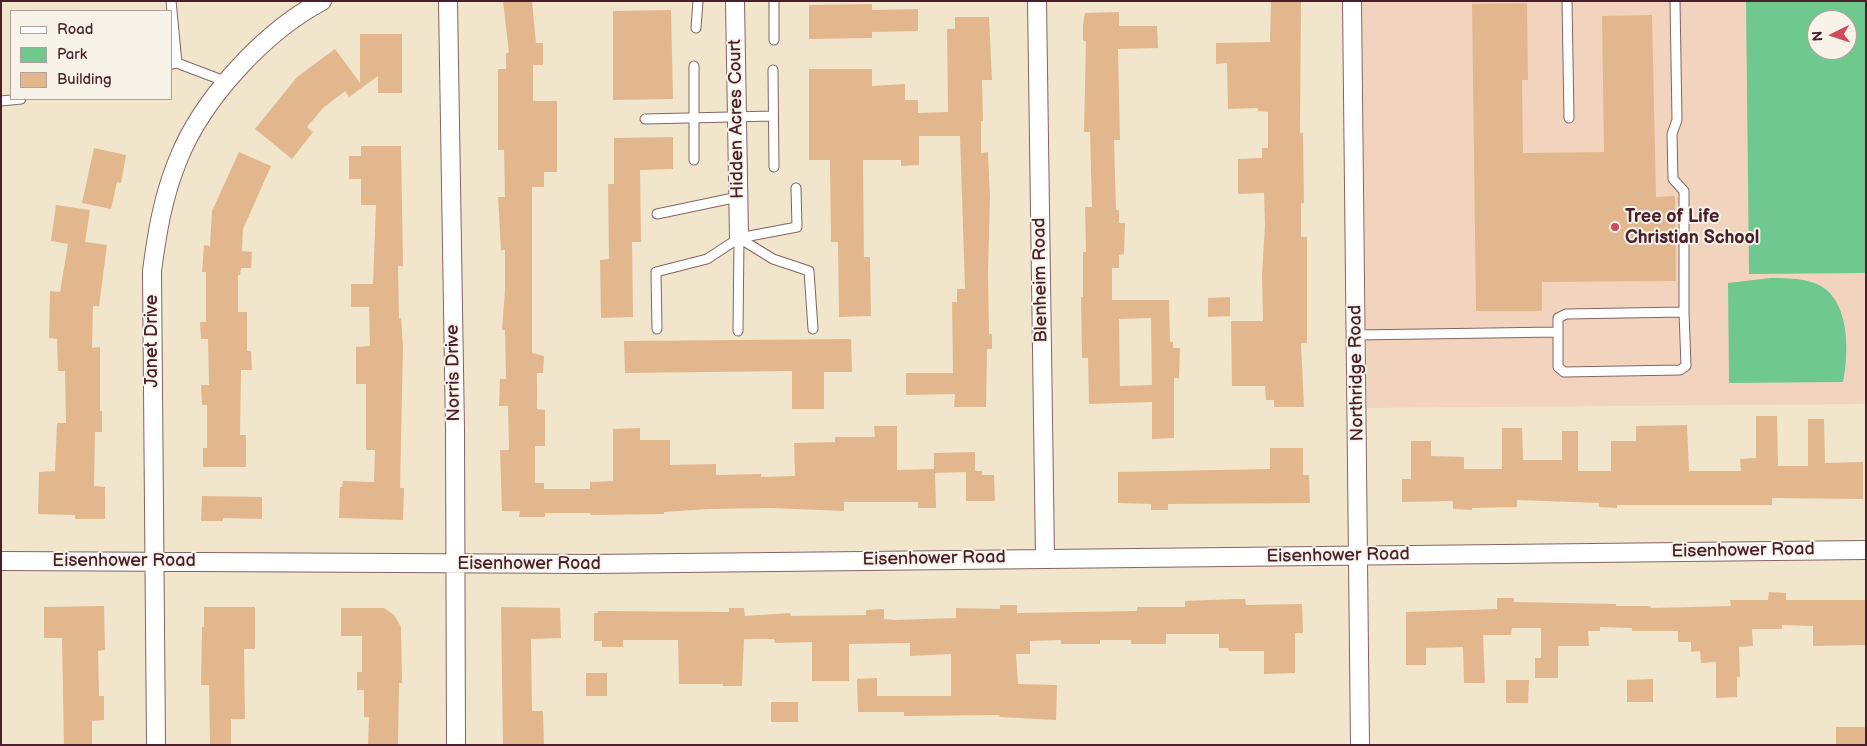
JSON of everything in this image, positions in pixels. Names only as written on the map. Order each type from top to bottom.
[{"type":"street","name":"Janet Drive","points":[[156,745],[152,271],[160,216],[178,159],[201,117],[247,58],[285,26],[322,1]]},
{"type":"street","name":"Norris Drive","points":[[448,1],[456,564],[456,745]]},
{"type":"street","name":"Hidden Acres Court","points":[[735,1],[739,238]]},
{"type":"street","name":"Blenheim Road","points":[[1037,1],[1045,558]]},
{"type":"street","name":"Northridge Road","points":[[1352,1],[1360,745]]},
{"type":"street","name":"Eisenhower Road","points":[[1,561],[456,564],[1866,550]]},
{"type":"lane","points":[[696,28],[698,1]]},
{"type":"lane","points":[[774,1],[774,40]]},
{"type":"lane","points":[[1567,1],[1569,118]]},
{"type":"lane","points":[[1675,1],[1677,120],[1672,134],[1672,179],[1684,191],[1686,366],[1680,370],[1564,372],[1558,367],[1558,318],[1566,314],[1684,312]]},
{"type":"lane","points":[[172,22],[174,64],[227,83]]},
{"type":"lane","points":[[694,66],[694,160]]},
{"type":"lane","points":[[773,70],[774,167]]},
{"type":"lane","points":[[645,119],[774,116]]},
{"type":"lane","points":[[657,329],[656,272],[707,259],[739,238],[797,227],[796,188]]},
{"type":"lane","points":[[656,214],[738,197]]},
{"type":"lane","points":[[739,238],[773,259],[809,270],[813,329]]},
{"type":"lane","points":[[738,331],[739,238]]},
{"type":"lane","points":[[1356,335],[1558,332]]},
{"type":"shaded area","name":"Tree of Life Christian School","points":[[1362,1],[1866,1],[1866,404],[1367,408]]},
{"type":"green space","points":[[1746,1],[1866,1],[1866,273],[1749,274]]},
{"type":"green space","points":[[1771,278],[1809,281],[1821,286],[1831,294],[1838,304],[1845,329],[1846,343],[1843,382],[1729,383],[1728,283]]},
{"type":"building","points":[[503,1],[532,1],[536,43],[543,43],[543,65],[533,65],[533,101],[557,101],[557,172],[544,172],[544,187],[532,187],[532,353],[544,356],[543,373],[537,373],[537,409],[545,410],[545,446],[535,446],[535,483],[544,483],[544,489],[590,489],[590,482],[613,481],[613,429],[640,428],[640,440],[670,440],[670,465],[716,464],[716,475],[761,474],[761,477],[795,476],[794,443],[835,442],[835,437],[875,437],[874,426],[897,426],[897,470],[934,469],[934,453],[975,452],[975,471],[982,471],[982,475],[994,475],[995,501],[966,501],[966,472],[935,473],[936,508],[918,508],[918,502],[844,502],[844,511],[771,508],[709,509],[664,512],[664,514],[591,515],[590,513],[545,513],[545,517],[519,517],[520,511],[502,511],[500,450],[509,450],[508,406],[499,406],[500,379],[506,379],[505,330],[502,330],[505,250],[501,250],[498,197],[505,197],[504,150],[498,150],[498,69],[506,69],[506,53],[509,53]]},
{"type":"building","points":[[1271,1],[1301,1],[1300,133],[1303,133],[1304,203],[1301,203],[1301,237],[1307,237],[1307,343],[1301,343],[1304,407],[1274,407],[1274,400],[1266,400],[1265,386],[1232,386],[1231,321],[1263,321],[1264,193],[1238,194],[1238,159],[1262,158],[1262,148],[1268,148],[1268,112],[1258,111],[1258,108],[1228,109],[1227,63],[1216,64],[1216,43],[1270,42]]},
{"type":"building","points":[[1527,3],[1528,80],[1522,80],[1523,153],[1604,152],[1602,16],[1652,15],[1656,197],[1675,196],[1676,281],[1542,282],[1542,311],[1476,311],[1472,4]]},
{"type":"building","points":[[872,4],[872,10],[918,9],[918,31],[872,32],[872,38],[809,39],[809,5]]},
{"type":"building","points":[[671,10],[673,99],[613,100],[613,11]]},
{"type":"building","points":[[1119,12],[1119,26],[1157,26],[1158,48],[1118,49],[1120,140],[1114,140],[1116,210],[1119,210],[1119,223],[1125,223],[1124,254],[1119,255],[1119,268],[1112,268],[1112,300],[1169,300],[1170,342],[1173,342],[1173,348],[1180,348],[1179,378],[1174,378],[1174,438],[1152,439],[1152,402],[1089,404],[1088,358],[1082,358],[1081,297],[1083,297],[1083,252],[1086,252],[1085,207],[1092,207],[1090,132],[1084,132],[1086,41],[1083,41],[1083,25],[1085,13]],"holes":[[[1151,318],[1152,385],[1120,386],[1119,319]]]},
{"type":"building","points":[[955,17],[989,17],[992,80],[982,80],[983,121],[981,121],[981,153],[988,152],[990,198],[988,271],[989,334],[992,334],[992,349],[987,349],[986,407],[954,407],[955,394],[906,395],[906,373],[953,373],[952,302],[957,302],[957,289],[965,289],[960,136],[919,136],[919,165],[901,166],[901,160],[863,160],[864,257],[870,257],[871,316],[839,317],[838,242],[831,242],[830,160],[809,160],[809,69],[872,69],[872,86],[905,84],[905,100],[918,100],[918,113],[948,112],[947,29],[955,29]]},
{"type":"building","points":[[360,34],[402,34],[402,93],[378,93],[378,76],[349,97],[345,91],[323,108],[307,127],[313,132],[292,159],[255,129],[297,77],[335,49],[360,83]]},
{"type":"building","points":[[673,137],[673,169],[640,170],[641,242],[632,242],[633,317],[601,318],[600,260],[609,259],[608,184],[614,184],[614,138]]},
{"type":"building","points":[[361,146],[401,146],[403,266],[398,266],[399,319],[401,318],[403,346],[400,488],[404,488],[403,520],[339,518],[340,487],[342,487],[343,481],[374,482],[375,450],[366,450],[366,384],[356,384],[356,347],[370,346],[369,307],[351,307],[351,284],[373,284],[376,205],[361,205],[361,179],[349,179],[349,156],[361,156]]},
{"type":"building","points":[[94,148],[126,155],[121,183],[117,182],[111,209],[82,203]]},
{"type":"building","points":[[239,152],[271,166],[243,229],[242,251],[252,252],[251,268],[241,268],[240,275],[238,275],[238,312],[247,312],[247,351],[251,351],[252,370],[241,370],[240,435],[246,435],[246,467],[203,467],[203,448],[207,448],[207,405],[202,405],[201,385],[209,385],[208,339],[201,339],[200,322],[206,322],[206,272],[202,272],[204,245],[210,246],[212,211]]},
{"type":"building","points":[[56,205],[90,210],[85,242],[107,245],[99,306],[93,306],[92,348],[100,347],[100,411],[102,411],[102,432],[95,432],[94,486],[105,487],[105,519],[75,519],[75,515],[38,514],[39,472],[55,471],[57,423],[66,423],[65,371],[58,371],[57,339],[49,338],[50,291],[60,292],[68,244],[51,241]]},
{"type":"building","points":[[1230,297],[1230,316],[1208,317],[1208,298]]},
{"type":"building","points":[[851,339],[852,372],[824,372],[824,409],[792,409],[792,371],[625,373],[624,341]]},
{"type":"building","points":[[1756,416],[1777,416],[1778,466],[1808,466],[1808,419],[1824,419],[1825,463],[1863,462],[1863,499],[1772,498],[1772,505],[1617,505],[1617,508],[1599,507],[1599,503],[1517,500],[1517,507],[1472,508],[1472,510],[1453,509],[1453,501],[1402,502],[1402,479],[1411,479],[1411,441],[1431,441],[1431,456],[1464,457],[1464,469],[1502,469],[1502,428],[1522,428],[1523,460],[1562,460],[1562,431],[1578,431],[1578,471],[1611,471],[1611,441],[1636,441],[1636,426],[1687,425],[1689,471],[1741,471],[1740,459],[1756,458]]},
{"type":"building","points":[[1270,448],[1303,448],[1303,475],[1309,475],[1310,503],[1168,504],[1168,510],[1151,510],[1151,504],[1118,503],[1118,472],[1270,469]]},
{"type":"building","points":[[202,496],[262,497],[262,519],[223,518],[223,521],[201,521]]},
{"type":"building","points":[[1769,592],[1786,593],[1786,600],[1866,600],[1866,645],[1813,646],[1813,626],[1782,625],[1782,629],[1752,629],[1753,646],[1739,647],[1740,677],[1737,677],[1737,697],[1716,698],[1716,662],[1701,663],[1700,651],[1691,652],[1691,642],[1678,642],[1678,631],[1632,631],[1632,628],[1600,627],[1600,631],[1588,631],[1589,646],[1558,646],[1558,678],[1535,678],[1535,658],[1541,658],[1541,628],[1512,628],[1511,635],[1483,635],[1485,683],[1464,683],[1463,647],[1426,648],[1426,665],[1406,665],[1406,612],[1497,609],[1497,598],[1514,598],[1514,602],[1616,604],[1616,606],[1650,606],[1651,608],[1731,606],[1730,600],[1768,600]]},
{"type":"building","points":[[1245,599],[1246,605],[1302,604],[1303,633],[1295,633],[1295,673],[1264,674],[1264,651],[1229,651],[1228,648],[1219,648],[1219,634],[1166,634],[1166,644],[1131,644],[1131,640],[1100,640],[1100,644],[1061,644],[1061,640],[1030,641],[1030,654],[1016,654],[1018,684],[1057,685],[1056,720],[1000,717],[999,715],[904,716],[904,712],[858,712],[857,679],[877,678],[877,696],[951,696],[951,654],[910,656],[910,643],[849,644],[849,681],[812,681],[812,642],[775,643],[774,639],[744,639],[742,686],[723,686],[723,684],[679,684],[678,640],[623,640],[623,647],[602,647],[602,641],[594,641],[594,613],[598,613],[598,611],[729,612],[729,608],[744,608],[745,616],[790,613],[791,616],[866,615],[866,610],[884,609],[884,619],[894,620],[956,618],[956,608],[1000,609],[1000,605],[1017,605],[1017,613],[1137,611],[1137,607],[1185,607],[1185,601]]},
{"type":"building","points":[[104,606],[105,650],[98,651],[99,696],[104,696],[104,720],[92,721],[92,745],[64,745],[62,638],[44,638],[44,607]]},
{"type":"building","points":[[204,607],[255,607],[255,649],[244,649],[245,719],[231,719],[231,745],[210,745],[209,685],[201,685]]},
{"type":"building","points":[[501,607],[560,608],[561,638],[531,639],[532,711],[543,711],[544,745],[503,745]]},
{"type":"building","points":[[341,608],[384,608],[394,615],[401,627],[402,683],[399,683],[398,745],[368,745],[369,717],[364,717],[364,690],[357,690],[357,672],[362,672],[362,636],[341,636]]},
{"type":"building","points":[[586,673],[607,673],[607,696],[586,696]]},
{"type":"building","points":[[1653,679],[1653,702],[1627,702],[1627,680]]},
{"type":"building","points":[[1506,680],[1529,680],[1528,703],[1506,703]]},
{"type":"building","points":[[771,702],[798,702],[798,722],[771,722]]},
{"type":"building","points":[[1836,727],[1866,727],[1866,745],[1836,745]]},
{"type":"place","name":"Tree of Life Christian School","points":[[1615,227]]}]
